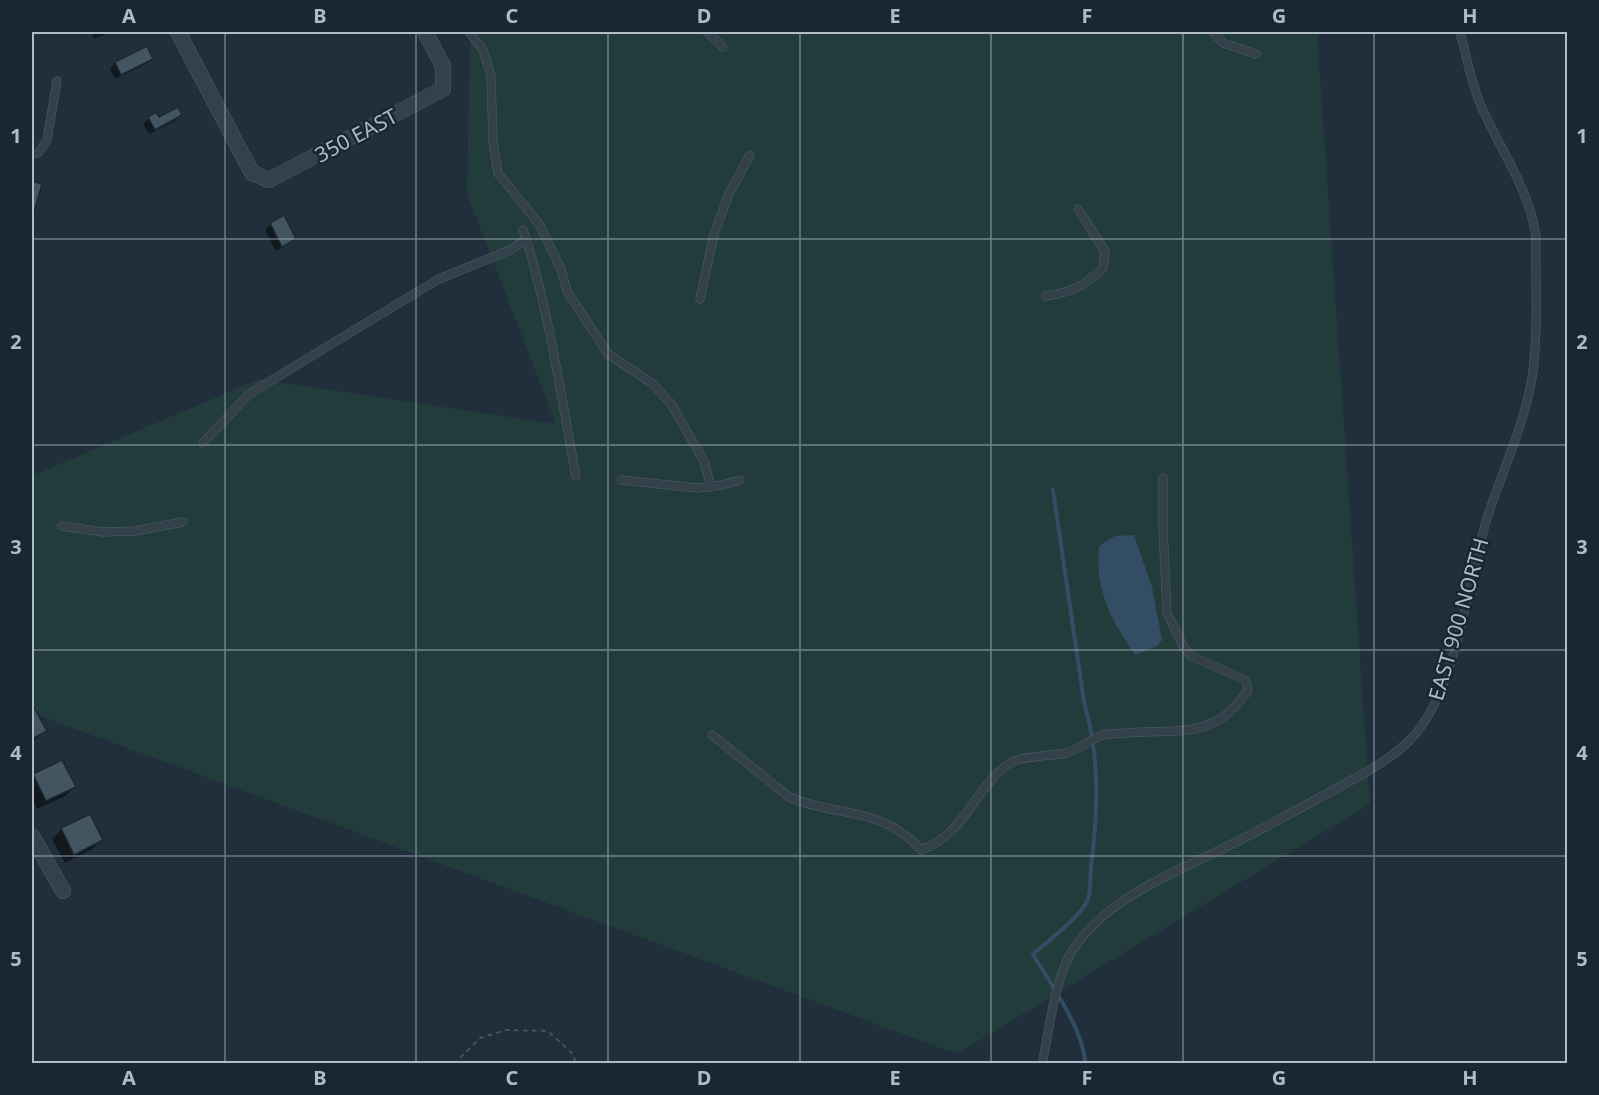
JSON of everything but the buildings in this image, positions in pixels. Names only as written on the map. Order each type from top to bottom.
[{"type":"street","name":"350 EAST","points":[[178,32],[252,173],[269,180],[443,89],[443,66],[425,32]]},
{"type":"street","points":[[32,836],[63,891]]},
{"type":"lane","points":[[469,32],[483,50],[491,76],[492,143],[498,173],[539,224],[561,270],[567,291],[608,354],[653,384],[671,404],[704,460],[711,487]]},
{"type":"lane","points":[[707,32],[723,47]]},
{"type":"lane","points":[[1213,32],[1224,43],[1256,54]]},
{"type":"lane","name":"EAST 900 NORTH","points":[[1042,1064],[1066,963],[1089,930],[1109,911],[1152,884],[1273,823],[1378,765],[1410,739],[1423,724],[1433,707],[1453,652],[1487,520],[1525,406],[1534,359],[1536,236],[1533,220],[1522,186],[1481,105],[1460,32]]},
{"type":"lane","points":[[32,154],[39,152],[47,140],[57,81]]},
{"type":"lane","points":[[700,298],[714,234],[729,194],[750,155]]},
{"type":"lane","points":[[1046,296],[1068,293],[1088,282],[1103,268],[1105,251],[1078,209]]},
{"type":"lane","points":[[523,230],[535,267],[546,318],[576,476]]},
{"type":"lane","points":[[203,443],[249,394],[295,368],[325,346],[437,280],[512,249],[526,239]]},
{"type":"lane","points":[[712,735],[789,797],[884,821],[898,829],[921,850],[935,845],[961,821],[991,781],[1013,761],[1069,753],[1102,735],[1192,731],[1213,724],[1238,706],[1248,690],[1245,680],[1191,656],[1183,646],[1167,613],[1163,528],[1164,478]]},
{"type":"lane","points":[[621,480],[698,488],[740,480]]},
{"type":"lane","points":[[62,526],[103,532],[135,531],[183,522]]},
{"type":"path","points":[[454,1064],[480,1038],[506,1030],[548,1031],[574,1055],[575,1064]]},
{"type":"green space","points":[[470,32],[1317,32],[1370,804],[957,1054],[32,713],[32,476],[259,379],[556,424],[467,194]]},
{"type":"water","points":[[1134,535],[1152,587],[1162,640],[1157,646],[1135,655],[1118,629],[1106,604],[1099,577],[1098,562],[1099,546],[1115,536]]},
{"type":"waterway","points":[[1053,490],[1084,702],[1093,743],[1096,805],[1088,899],[1078,914],[1033,954],[1073,1022],[1085,1064]]}]
